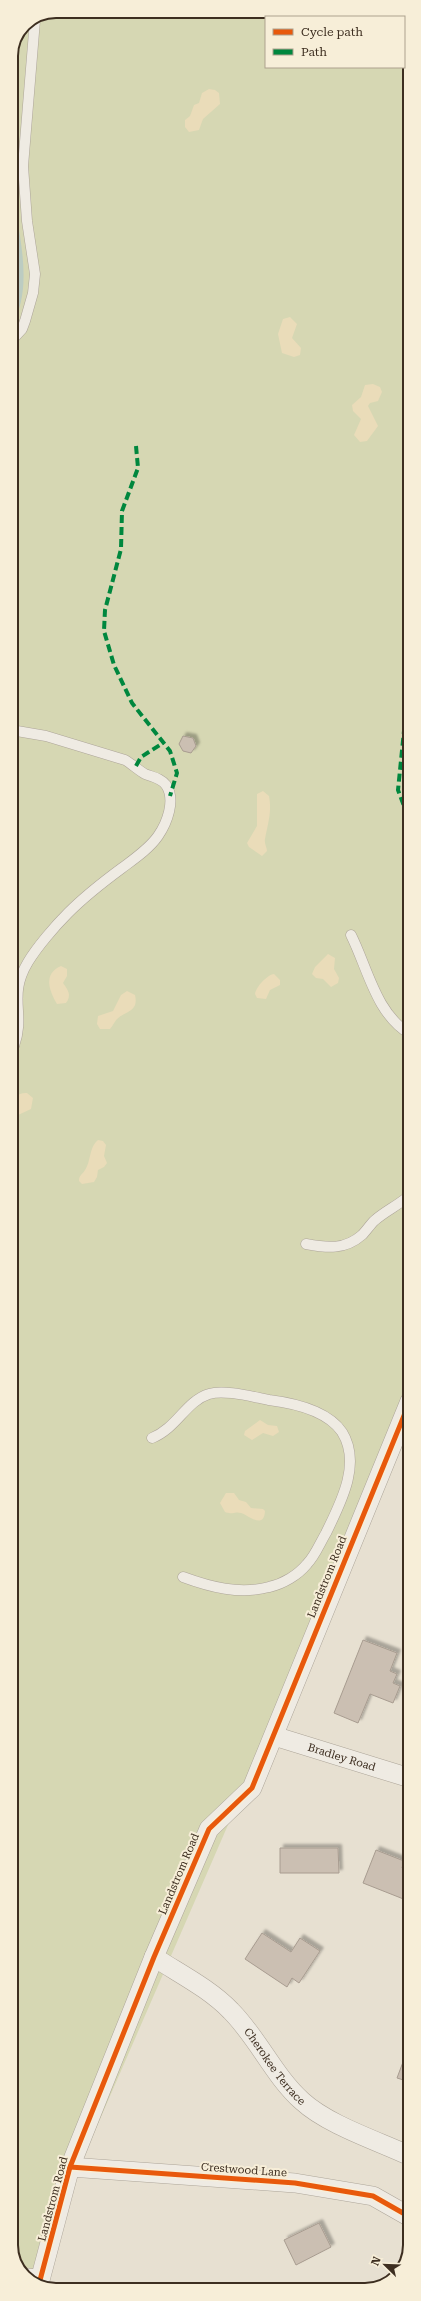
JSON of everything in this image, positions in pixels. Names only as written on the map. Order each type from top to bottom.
[{"type":"street","name":"Landstrom Road","points":[[41,2279],[70,2167],[154,1957],[209,1829],[252,1788],[403,1418]]},
{"type":"street","name":"Bradley Road","points":[[274,1736],[403,1776]]},
{"type":"street","name":"Cherokee Terrace","points":[[154,1957],[218,1998],[232,2012],[288,2086],[302,2101],[321,2115],[403,2153]]},
{"type":"street","name":"Crestwood Lane","points":[[70,2167],[295,2183],[373,2196],[403,2213]]},
{"type":"lane","points":[[18,334],[22,329],[25,321],[33,293],[35,274],[27,221],[23,166],[35,24]]},
{"type":"lane","points":[[18,731],[46,736],[125,760],[136,766],[144,773],[165,784],[170,796],[165,825],[158,836],[141,853],[98,886],[68,913],[29,961],[20,976],[18,984]]},
{"type":"lane","points":[[351,935],[381,1004],[396,1026],[403,1030]]},
{"type":"lane","points":[[18,1019],[18,1035]]},
{"type":"lane","points":[[306,1244],[325,1248],[338,1247],[348,1244],[362,1235],[386,1211],[403,1200]]},
{"type":"lane","points":[[152,1438],[169,1429],[194,1402],[209,1394],[227,1393],[279,1401],[320,1414],[336,1427],[346,1442],[350,1464],[345,1491],[318,1548],[308,1563],[300,1571],[275,1585],[254,1590],[234,1590],[183,1577]]},
{"type":"green space","points":[[56,18],[265,18],[265,68],[403,68],[403,1412],[288,1687],[32,2275],[22,2262],[18,2250],[18,56],[21,42],[29,29],[42,21]]},
{"type":"sand","points":[[209,89],[215,90],[219,93],[220,104],[203,119],[199,130],[189,132],[185,127],[185,120],[190,116],[194,105],[199,103],[202,93]]},
{"type":"sand","points":[[290,317],[297,324],[292,338],[301,348],[300,355],[294,357],[282,353],[278,334],[283,319]]},
{"type":"sand","points":[[373,384],[380,387],[382,392],[378,401],[370,403],[368,406],[378,426],[367,441],[360,442],[354,435],[361,419],[353,411],[352,405],[361,397],[365,385]]},
{"type":"sand","points":[[263,791],[269,796],[270,807],[265,841],[267,851],[262,856],[249,847],[247,843],[257,826],[257,794]]},
{"type":"sand","points":[[328,954],[335,958],[334,969],[339,978],[338,983],[331,987],[323,979],[316,978],[312,974],[315,967]]},
{"type":"sand","points":[[61,966],[67,969],[67,976],[63,983],[68,990],[69,997],[66,1003],[57,1004],[49,983],[52,973],[55,969]]},
{"type":"sand","points":[[274,974],[280,980],[280,985],[270,990],[266,999],[257,998],[255,994],[260,985],[265,979]]},
{"type":"sand","points":[[127,991],[135,995],[136,1001],[133,1008],[120,1016],[110,1029],[100,1029],[97,1024],[98,1016],[113,1011],[121,995]]},
{"type":"sand","points":[[27,1093],[33,1098],[31,1109],[18,1115],[18,1095]]},
{"type":"sand","points":[[98,1140],[103,1141],[106,1145],[104,1156],[107,1163],[104,1167],[98,1170],[97,1177],[94,1182],[82,1184],[79,1181],[80,1177],[87,1167],[93,1147]]},
{"type":"sand","points":[[260,1420],[268,1425],[277,1426],[279,1432],[273,1436],[263,1433],[252,1440],[244,1435],[245,1431]]},
{"type":"sand","points":[[226,1493],[234,1493],[239,1500],[246,1502],[251,1508],[263,1509],[265,1511],[262,1520],[255,1520],[244,1514],[225,1512],[220,1503]]},
{"type":"shaded area","points":[[18,225],[23,256],[24,275],[22,294],[18,310]]},
{"type":"building","points":[[183,736],[193,738],[196,746],[191,753],[183,751],[179,744]]},
{"type":"building","points":[[363,1640],[397,1653],[390,1671],[397,1674],[393,1683],[400,1686],[393,1703],[370,1694],[358,1723],[334,1713]]},
{"type":"building","points":[[280,1848],[338,1848],[339,1873],[280,1873]]},
{"type":"building","points":[[376,1850],[403,1861],[403,1899],[363,1883]]},
{"type":"building","points":[[262,1933],[291,1952],[300,1938],[320,1951],[299,1983],[292,1978],[287,1987],[245,1959]]},
{"type":"building","points":[[403,2062],[403,2080],[397,2078]]},
{"type":"building","points":[[319,2223],[331,2247],[296,2265],[284,2240]]},
{"type":"marked path","points":[[136,446],[138,468],[122,511],[121,549],[105,610],[104,631],[114,665],[132,703],[170,751],[177,773],[170,796]]},
{"type":"marked path","points":[[403,741],[398,790],[403,803]]},
{"type":"marked path","points":[[136,766],[141,757],[163,743]]},
{"type":"cycle path","points":[[40,2279],[70,2167],[154,1957],[209,1829],[252,1788],[403,1418]]},
{"type":"cycle path","points":[[70,2167],[295,2183],[373,2196],[403,2213]]}]
